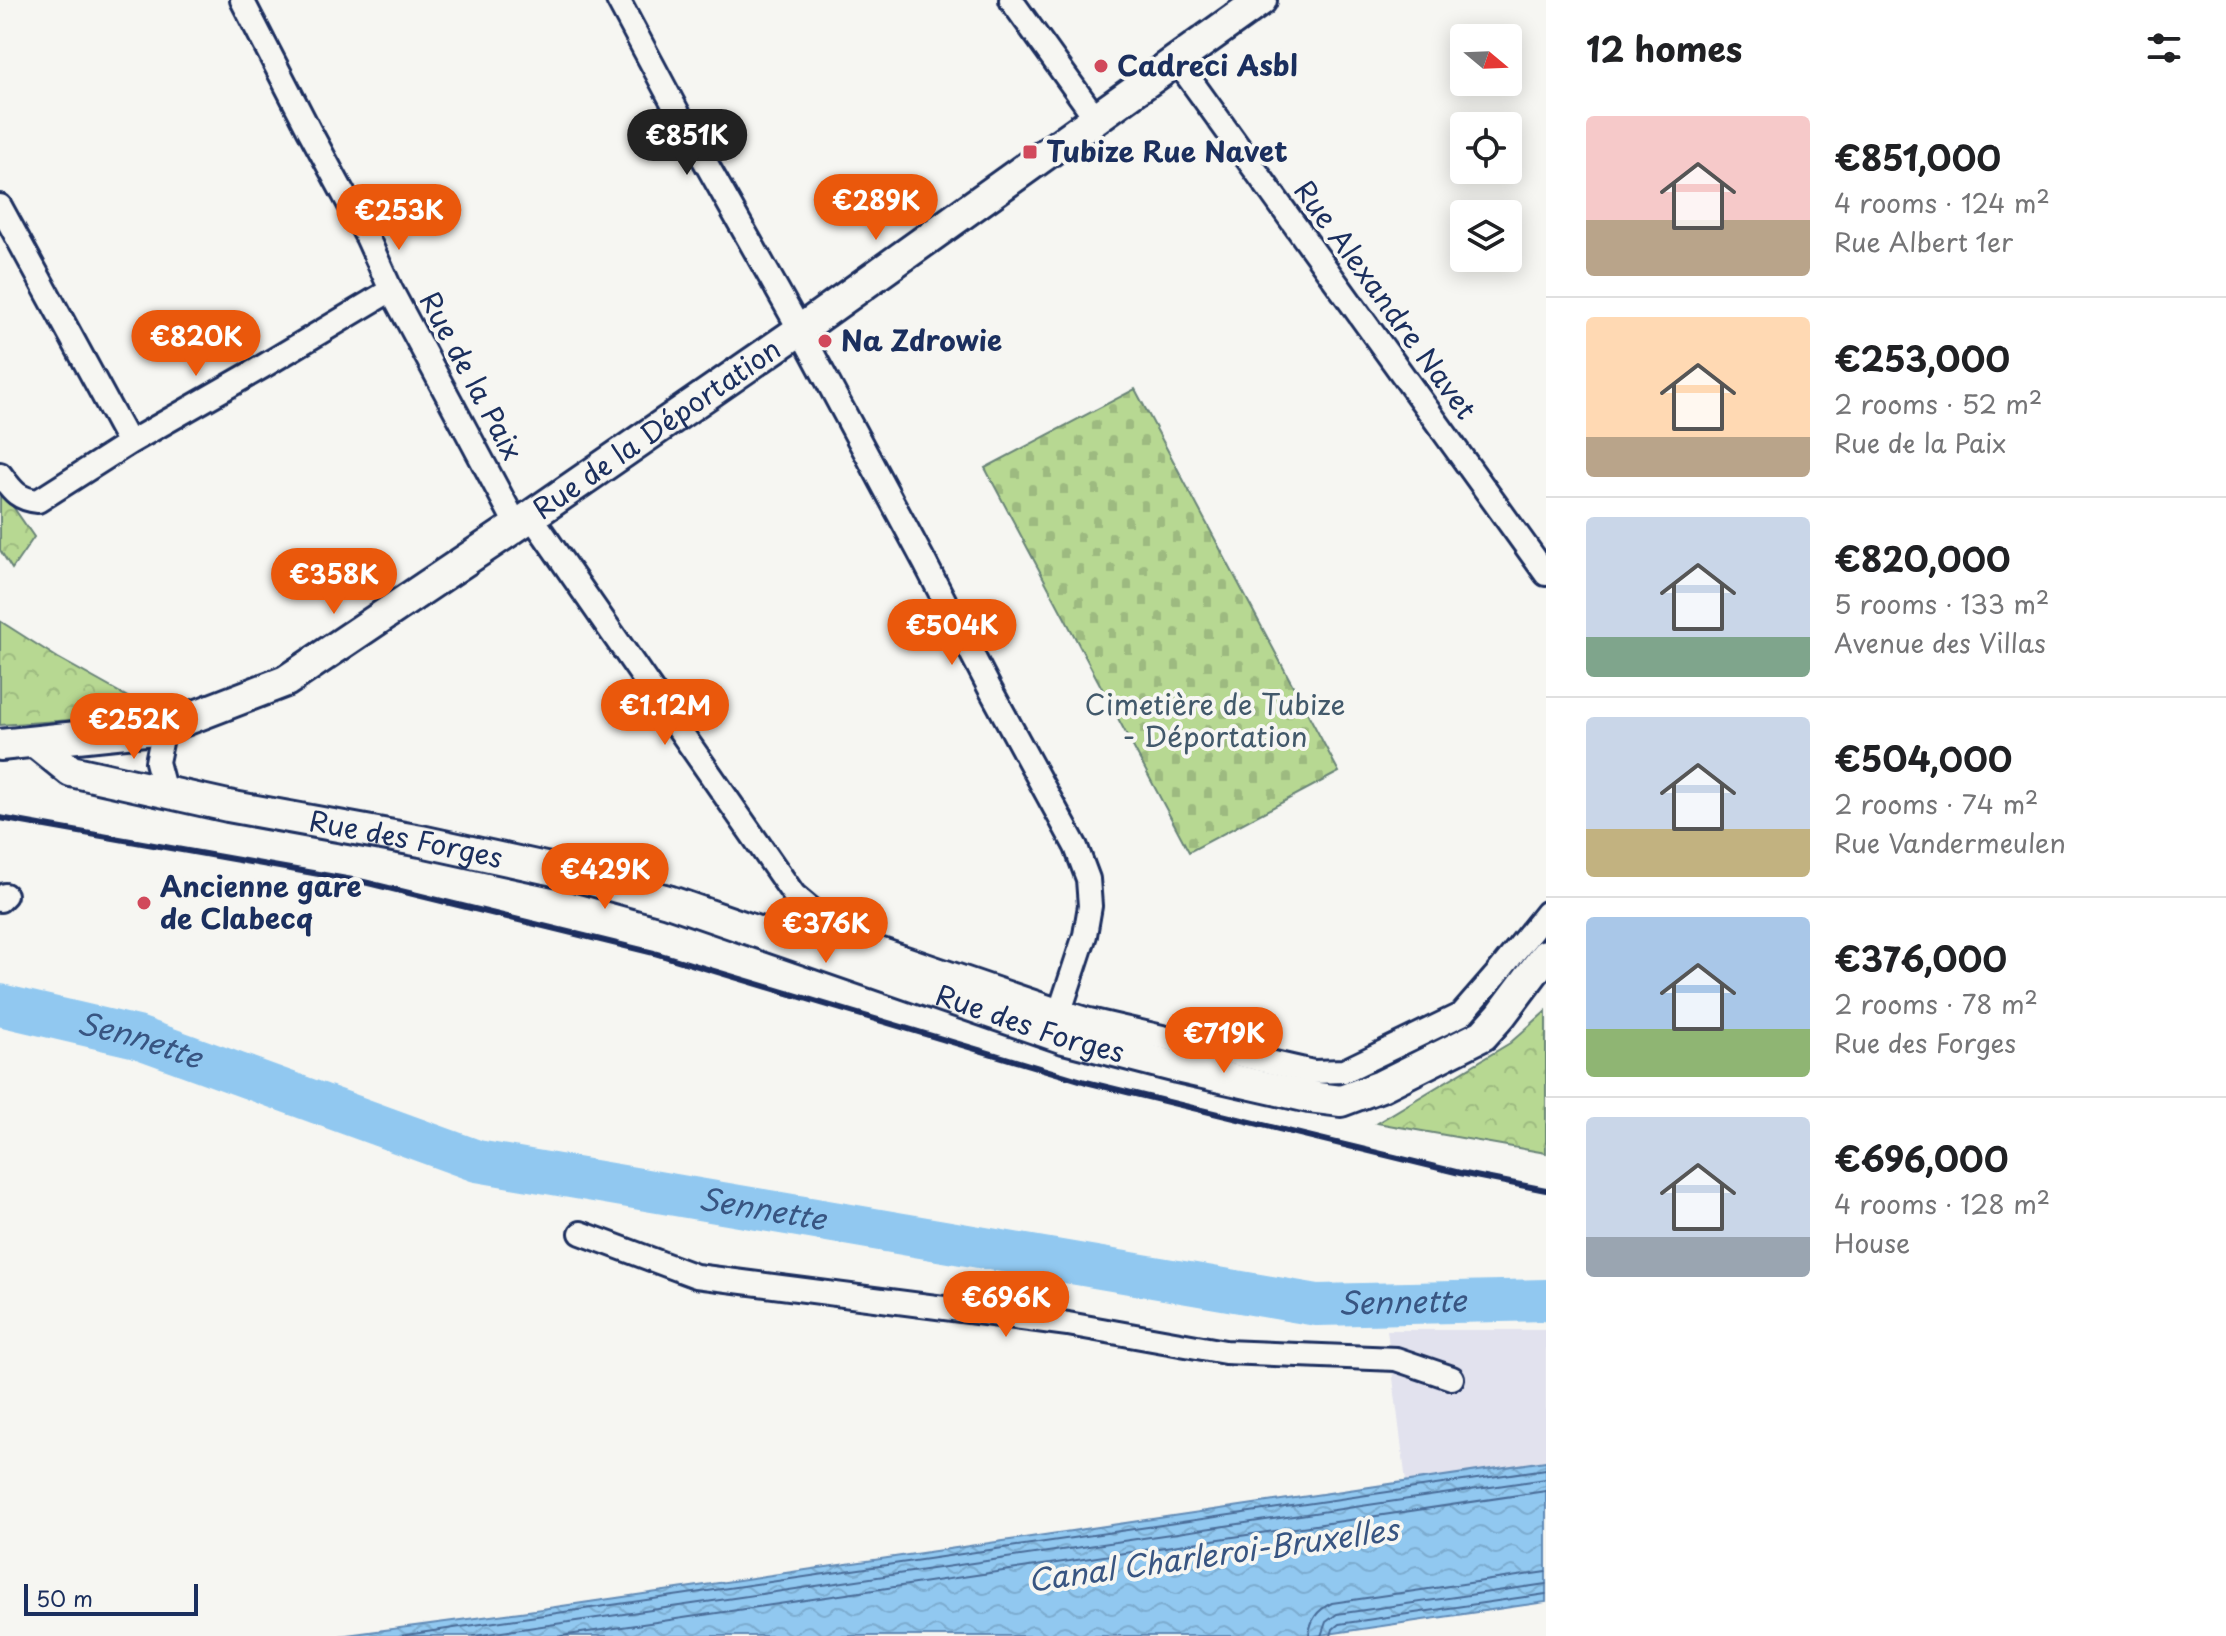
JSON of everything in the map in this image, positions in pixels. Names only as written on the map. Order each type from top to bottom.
[{"type":"main road","name":"Rue de la Déportation","points":[[0,745],[164,728],[286,681],[800,330],[1261,0]]},
{"type":"main road","name":"Rue des Forges","points":[[35,742],[71,771],[228,806],[472,851],[559,871],[668,901],[1064,1038],[1309,1097],[1341,1101],[1381,1086],[1483,1035],[1546,955]]},
{"type":"street","name":"Rue de la Paix","points":[[242,0],[367,237],[391,290],[524,520]]},
{"type":"street","points":[[618,0],[800,330],[1080,858],[1088,879],[1090,906],[1082,946],[1060,1011]]},
{"type":"street","points":[[1011,0],[1095,117]]},
{"type":"street","name":"Rue Alexandre Navet","points":[[1176,60],[1546,574]]},
{"type":"street","points":[[0,206],[129,443]]},
{"type":"street","points":[[0,474],[12,490],[25,500],[38,501],[129,443],[391,290]]},
{"type":"street","name":"Rue des Forges","points":[[524,520],[794,895],[844,937],[1089,1020],[1313,1072],[1344,1071],[1462,1014],[1546,913]]},
{"type":"street","points":[[164,728],[157,762],[165,792]]},
{"type":"street","points":[[799,947],[844,937]]},
{"type":"street","points":[[581,1233],[696,1276],[1068,1324],[1225,1352],[1396,1359],[1452,1378]]},
{"type":"shaded area","points":[[1387,1330],[1546,1330],[1546,1461],[1406,1482]]},
{"type":"green space","name":"Cimetière de Tubize - Déportation","points":[[1135,389],[1339,772],[1189,852],[985,468]]},
{"type":"green space","points":[[0,488],[34,537],[12,569],[0,550]]},
{"type":"green space","points":[[0,621],[58,658],[158,714],[0,725]]},
{"type":"green space","points":[[1546,1011],[1546,1153],[1377,1123],[1510,1043]]},
{"type":"water","name":"Canal Charleroi-Bruxelles","points":[[1546,1461],[1546,1602],[1314,1636],[339,1636],[528,1611]]},
{"type":"waterway","name":"Sennette","points":[[0,1005],[137,1037],[477,1161],[1317,1305],[1546,1300]]},
{"type":"railway","points":[[0,818],[364,882],[654,953],[1086,1082],[1460,1173],[1546,1190]]},
{"type":"place","name":"Cadreci Asbl","points":[[1101,66]]},
{"type":"place","name":"Tubize Rue Navet","points":[[1030,152]]},
{"type":"place","name":"Na Zdrowie","points":[[825,341]]},
{"type":"place","name":"Ancienne gare de Clabecq","points":[[144,903]]}]
